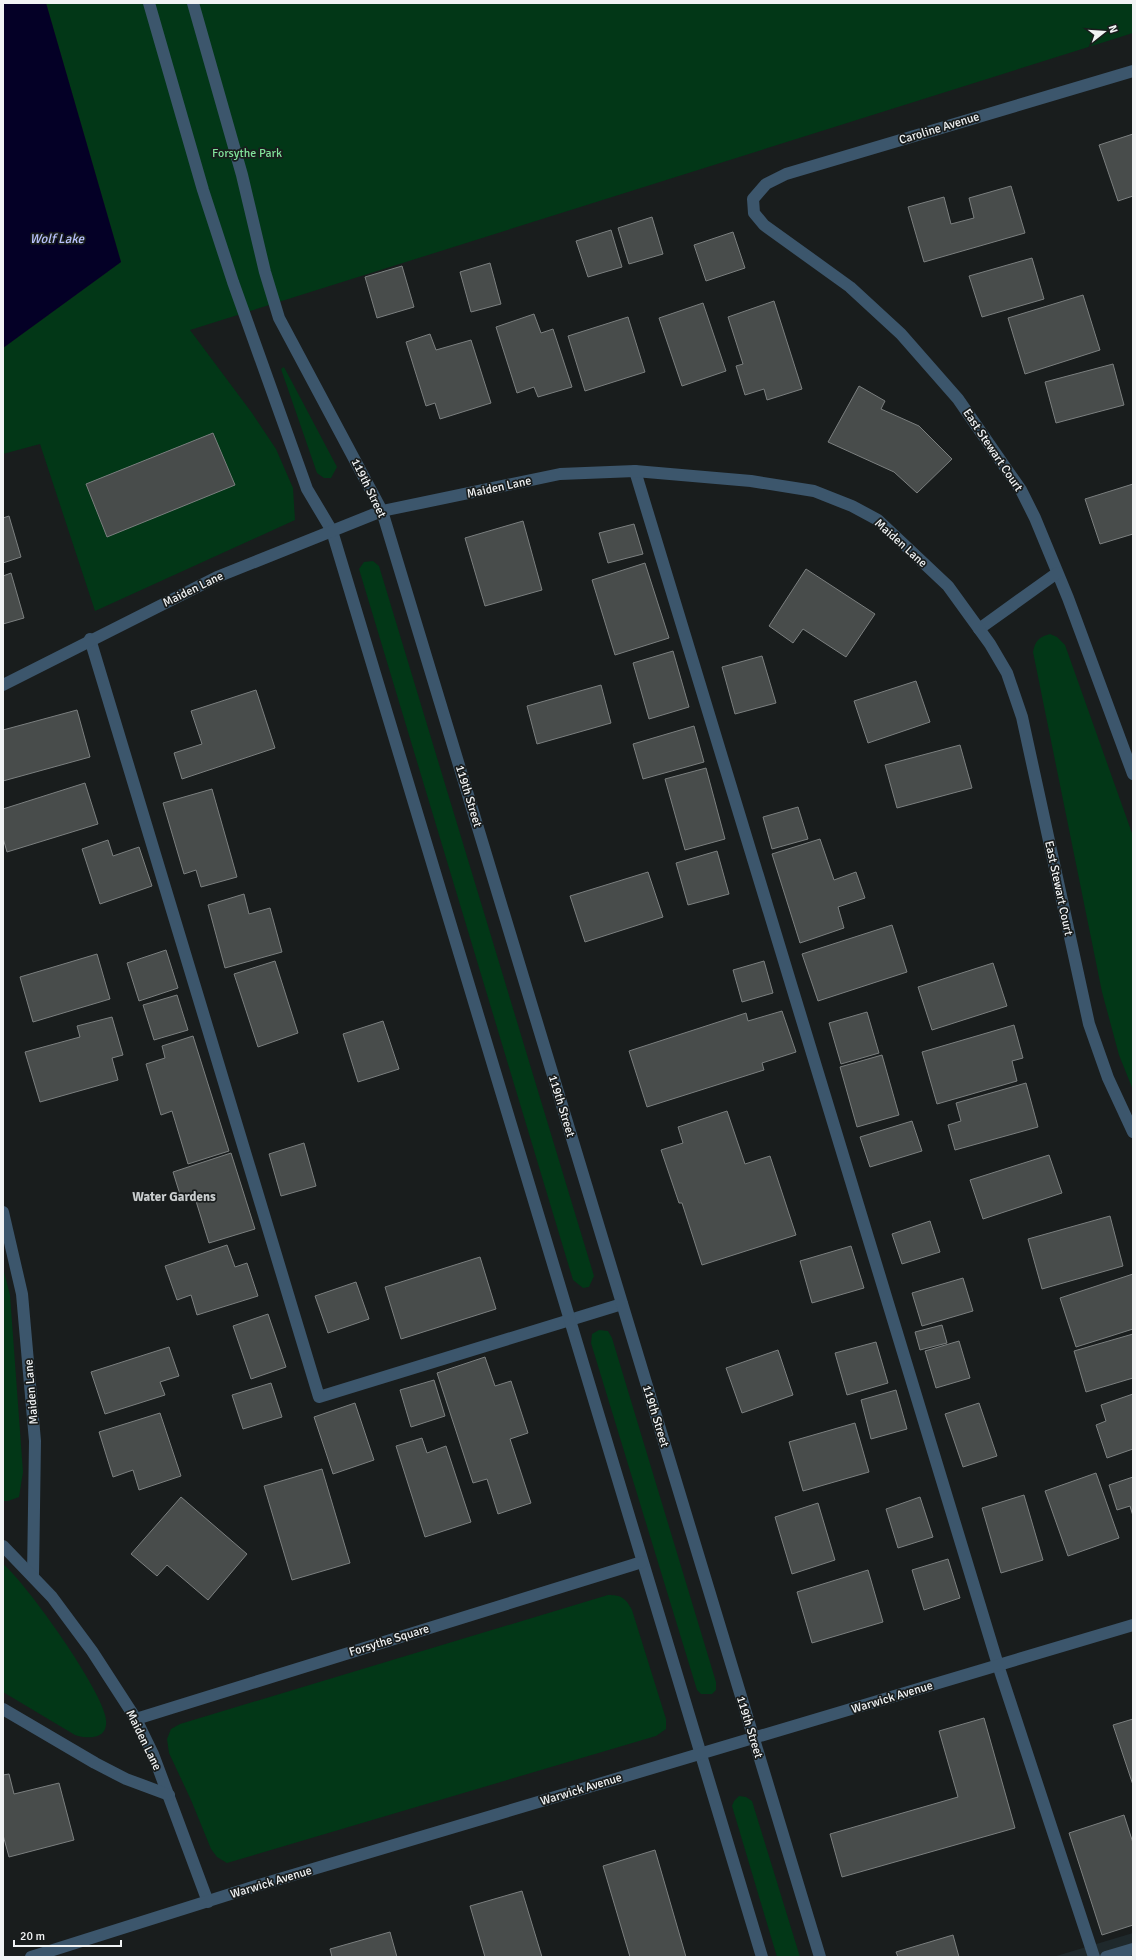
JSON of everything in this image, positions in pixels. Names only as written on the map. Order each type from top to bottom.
[{"type":"street","points":[[149,3],[204,190],[233,282],[307,489],[332,531],[762,1957]]},
{"type":"street","name":"119th Street","points":[[193,3],[242,175],[265,272],[279,318],[382,511],[820,1957]]},
{"type":"street","name":"Caroline Avenue","points":[[753,199],[766,184],[786,174],[1133,71]]},
{"type":"street","name":"East Stewart Court","points":[[753,199],[754,213],[764,225],[850,287],[901,334],[958,399],[1021,490],[1035,518],[1127,743],[1133,774]]},
{"type":"street","points":[[635,471],[998,1665],[1094,1957]]},
{"type":"street","name":"Maiden Lane","points":[[3,685],[90,639],[217,577],[382,511],[560,474],[635,471],[751,481],[814,491],[852,506],[878,520],[948,586],[990,644]]},
{"type":"street","points":[[979,629],[1056,572]]},
{"type":"street","points":[[90,639],[319,1397],[622,1304]]},
{"type":"street","name":"East Stewart Court","points":[[990,644],[1007,673],[1022,716],[1089,1024],[1108,1078],[1133,1132]]},
{"type":"street","name":"Maiden Lane","points":[[3,1212],[22,1294],[35,1441],[33,1576]]},
{"type":"street","name":"Maiden Lane","points":[[3,1546],[52,1597],[92,1651],[136,1719],[153,1754],[208,1902]]},
{"type":"street","name":"Forsythe Square","points":[[136,1719],[642,1562]]},
{"type":"street","name":"Warwick Avenue","points":[[31,1957],[264,1884],[1133,1625]]},
{"type":"street","points":[[3,1709],[95,1763],[126,1779],[169,1795]]},
{"type":"street","points":[[1106,1957],[1133,1949]]},
{"type":"shaded area","points":[[1133,1933],[1133,1957],[1053,1957]]},
{"type":"green space","name":"Forsythe Park","points":[[46,3],[1133,3],[1133,33],[190,330],[252,413],[276,449],[293,488],[295,520],[95,611],[40,444],[3,454],[3,348],[121,262]]},
{"type":"green space","points":[[284,367],[337,467],[331,478],[324,478],[317,473],[281,369]]},
{"type":"green space","points":[[373,561],[379,566],[594,1276],[589,1287],[583,1288],[573,1280],[359,569],[364,562]]},
{"type":"green space","points":[[1050,634],[1057,637],[1065,645],[1133,836],[1133,1090],[1119,1055],[1102,992],[1033,652],[1038,640]]},
{"type":"green space","points":[[3,1268],[10,1295],[23,1472],[19,1497],[8,1501],[3,1501]]},
{"type":"green space","points":[[599,1330],[608,1331],[612,1338],[716,1682],[716,1690],[712,1694],[701,1694],[697,1690],[591,1343],[592,1334]]},
{"type":"green space","points":[[3,1564],[29,1593],[62,1639],[92,1686],[102,1706],[106,1720],[106,1727],[100,1735],[85,1737],[75,1735],[3,1692]]},
{"type":"green space","points":[[608,1595],[623,1598],[632,1610],[666,1719],[666,1729],[656,1736],[227,1863],[217,1857],[211,1849],[191,1800],[169,1753],[167,1739],[171,1729],[180,1724]]},
{"type":"green space","points":[[739,1796],[746,1797],[752,1801],[800,1957],[777,1957],[732,1806],[734,1801]]},
{"type":"water","name":"Wolf Lake","points":[[3,3],[46,3],[121,262],[3,348]]},
{"type":"building","points":[[1133,134],[1133,196],[1118,201],[1099,145]]},
{"type":"building","points":[[1011,186],[1025,233],[924,262],[908,207],[944,197],[951,224],[974,218],[969,198]]},
{"type":"building","points":[[652,217],[663,254],[629,264],[618,228]]},
{"type":"building","points":[[611,230],[622,267],[588,277],[576,241]]},
{"type":"building","points":[[733,232],[745,268],[706,281],[694,245]]},
{"type":"building","points":[[1032,258],[1044,299],[982,317],[969,276]]},
{"type":"building","points":[[490,263],[501,304],[471,312],[460,272]]},
{"type":"building","points":[[402,266],[414,307],[377,318],[365,277]]},
{"type":"building","points":[[1083,295],[1100,350],[1025,374],[1008,318]]},
{"type":"building","points":[[774,301],[802,389],[767,400],[764,389],[745,395],[736,366],[743,364],[728,317]]},
{"type":"building","points":[[703,303],[726,371],[682,386],[659,318]]},
{"type":"building","points":[[534,314],[541,333],[553,329],[572,387],[538,397],[534,387],[517,393],[496,327]]},
{"type":"building","points":[[628,317],[645,372],[585,391],[568,336]]},
{"type":"building","points":[[430,334],[436,350],[471,340],[491,403],[440,419],[435,403],[426,406],[406,342]]},
{"type":"building","points":[[1113,364],[1124,405],[1056,423],[1045,382]]},
{"type":"building","points":[[859,386],[885,401],[881,409],[919,426],[952,459],[917,493],[894,472],[828,442]]},
{"type":"building","points":[[213,433],[235,485],[107,537],[86,484]]},
{"type":"building","points":[[1133,484],[1133,534],[1100,544],[1085,499]]},
{"type":"building","points":[[9,516],[21,557],[3,563],[3,518]]},
{"type":"building","points":[[523,521],[542,590],[485,606],[465,538]]},
{"type":"building","points":[[634,524],[643,554],[608,563],[599,533]]},
{"type":"building","points":[[645,563],[669,638],[615,655],[592,580]]},
{"type":"building","points":[[806,569],[875,614],[846,657],[803,629],[793,643],[769,626]]},
{"type":"building","points":[[11,573],[24,618],[3,624],[3,576]]},
{"type":"building","points":[[673,651],[689,707],[649,719],[633,663]]},
{"type":"building","points":[[762,656],[776,703],[735,714],[722,667]]},
{"type":"building","points":[[916,681],[930,722],[868,743],[854,701]]},
{"type":"building","points":[[601,685],[611,723],[537,744],[527,706]]},
{"type":"building","points":[[256,690],[275,748],[182,779],[174,753],[202,744],[191,711]]},
{"type":"building","points":[[77,710],[90,757],[3,781],[3,730]]},
{"type":"building","points":[[694,726],[704,762],[643,779],[633,744]]},
{"type":"building","points":[[960,745],[972,788],[897,808],[885,765]]},
{"type":"building","points":[[706,768],[725,839],[685,850],[665,779]]},
{"type":"building","points":[[85,783],[98,824],[7,852],[3,838],[3,809]]},
{"type":"building","points":[[212,789],[237,877],[201,887],[196,870],[184,874],[163,803]]},
{"type":"building","points":[[798,807],[808,839],[772,849],[763,817]]},
{"type":"building","points":[[820,839],[834,880],[856,872],[865,898],[838,907],[844,928],[800,943],[772,854]]},
{"type":"building","points":[[108,840],[113,856],[139,847],[152,886],[100,904],[82,849]]},
{"type":"building","points":[[717,851],[729,894],[688,905],[676,863]]},
{"type":"building","points":[[648,872],[663,917],[585,942],[570,896]]},
{"type":"building","points":[[244,894],[249,914],[270,908],[282,952],[225,968],[208,905]]},
{"type":"building","points":[[892,925],[907,972],[818,1001],[802,954]]},
{"type":"building","points":[[166,950],[178,988],[139,1001],[127,963]]},
{"type":"building","points":[[97,954],[110,999],[33,1022],[20,977]]},
{"type":"building","points":[[275,961],[298,1033],[258,1047],[234,974]]},
{"type":"building","points":[[764,961],[773,993],[742,1002],[733,970]]},
{"type":"building","points":[[993,963],[1007,1006],[932,1030],[918,987]]},
{"type":"building","points":[[177,995],[188,1030],[154,1040],[143,1005]]},
{"type":"building","points":[[782,1011],[796,1052],[762,1063],[764,1070],[647,1107],[629,1051],[746,1013],[748,1021]]},
{"type":"building","points":[[867,1012],[879,1053],[841,1064],[829,1023]]},
{"type":"building","points":[[112,1017],[123,1055],[112,1058],[118,1080],[40,1102],[25,1052],[80,1037],[77,1026]]},
{"type":"building","points":[[383,1021],[399,1069],[358,1082],[343,1034]]},
{"type":"building","points":[[1014,1025],[1023,1058],[1012,1061],[1017,1081],[937,1104],[922,1052]]},
{"type":"building","points":[[193,1036],[229,1151],[188,1164],[172,1111],[161,1115],[146,1064],[165,1058],[162,1046]]},
{"type":"building","points":[[882,1055],[899,1115],[857,1127],[840,1067]]},
{"type":"building","points":[[1026,1083],[1038,1127],[955,1150],[948,1125],[961,1121],[956,1103]]},
{"type":"building","points":[[727,1111],[745,1164],[770,1156],[796,1235],[702,1265],[682,1203],[679,1203],[661,1150],[683,1143],[678,1127]]},
{"type":"building","points":[[912,1121],[922,1151],[870,1167],[860,1137]]},
{"type":"building","points":[[304,1143],[316,1186],[281,1196],[269,1154]]},
{"type":"building","points":[[231,1153],[255,1229],[209,1243],[195,1198],[182,1201],[173,1172]]},
{"type":"building","points":[[1049,1155],[1062,1193],[983,1219],[970,1180]]},
{"type":"building","points":[[1110,1216],[1123,1266],[1042,1289],[1028,1239]]},
{"type":"building","points":[[930,1221],[940,1252],[902,1264],[892,1234]]},
{"type":"building","points":[[227,1245],[235,1267],[247,1263],[258,1296],[197,1315],[191,1295],[177,1300],[165,1266]]},
{"type":"building","points":[[851,1246],[864,1288],[812,1303],[800,1261]]},
{"type":"building","points":[[480,1257],[496,1309],[401,1339],[385,1287]]},
{"type":"building","points":[[1133,1274],[1133,1329],[1076,1347],[1060,1298]]},
{"type":"building","points":[[963,1278],[973,1311],[922,1326],[912,1293]]},
{"type":"building","points":[[356,1282],[369,1319],[328,1333],[315,1296]]},
{"type":"building","points":[[268,1314],[286,1367],[251,1379],[233,1326]]},
{"type":"building","points":[[942,1325],[947,1343],[920,1350],[915,1332]]},
{"type":"building","points":[[1133,1334],[1133,1378],[1086,1392],[1074,1351]]},
{"type":"building","points":[[959,1341],[970,1378],[936,1388],[925,1351]]},
{"type":"building","points":[[876,1342],[888,1383],[847,1395],[835,1353]]},
{"type":"building","points":[[169,1347],[179,1376],[160,1382],[165,1395],[105,1414],[91,1372]]},
{"type":"building","points":[[778,1350],[793,1395],[742,1413],[726,1368]]},
{"type":"building","points":[[485,1357],[495,1386],[511,1381],[528,1433],[510,1439],[531,1503],[498,1514],[487,1479],[473,1483],[437,1373]]},
{"type":"building","points":[[434,1380],[445,1416],[411,1427],[400,1390]]},
{"type":"building","points":[[271,1383],[282,1417],[243,1429],[232,1395]]},
{"type":"building","points":[[896,1390],[907,1429],[871,1439],[861,1400]]},
{"type":"building","points":[[1133,1394],[1133,1449],[1107,1458],[1096,1425],[1106,1421],[1101,1405]]},
{"type":"building","points":[[355,1403],[374,1460],[333,1474],[314,1417]]},
{"type":"building","points":[[979,1403],[997,1456],[963,1467],[945,1414]]},
{"type":"building","points":[[160,1413],[181,1476],[139,1490],[133,1470],[113,1477],[99,1432]]},
{"type":"building","points":[[855,1423],[869,1472],[803,1491],[789,1442]]},
{"type":"building","points":[[422,1438],[427,1453],[446,1446],[471,1522],[425,1537],[396,1446]]},
{"type":"building","points":[[322,1469],[350,1563],[292,1580],[264,1486]]},
{"type":"building","points":[[1096,1473],[1119,1538],[1068,1556],[1045,1491]]},
{"type":"building","points":[[1133,1477],[1133,1516],[1130,1506],[1117,1510],[1109,1485]]},
{"type":"building","points":[[1024,1495],[1043,1560],[1001,1573],[982,1508]]},
{"type":"building","points":[[181,1497],[247,1554],[208,1600],[167,1565],[157,1576],[131,1554]]},
{"type":"building","points":[[920,1497],[933,1537],[898,1548],[886,1509]]},
{"type":"building","points":[[818,1503],[835,1560],[792,1574],[775,1517]]},
{"type":"building","points":[[948,1559],[960,1598],[924,1610],[912,1570]]},
{"type":"building","points":[[868,1570],[883,1622],[812,1643],[797,1592]]},
{"type":"building","points":[[984,1718],[1015,1828],[842,1877],[830,1834],[958,1797],[939,1731]]},
{"type":"building","points":[[1133,1719],[1133,1785],[1113,1725]]},
{"type":"building","points":[[9,1774],[14,1794],[59,1783],[74,1840],[9,1857],[3,1835],[3,1775]]},
{"type":"building","points":[[1124,1815],[1133,1843],[1133,1925],[1102,1935],[1069,1833]]},
{"type":"building","points":[[655,1850],[686,1957],[630,1957],[603,1866]]},
{"type":"building","points":[[522,1891],[542,1957],[485,1957],[470,1906]]},
{"type":"building","points":[[390,1932],[397,1957],[332,1957],[330,1949]]},
{"type":"building","points":[[953,1935],[959,1957],[898,1957],[896,1952]]},
{"type":"district","name":"Water Gardens","points":[[174,1196]]}]
